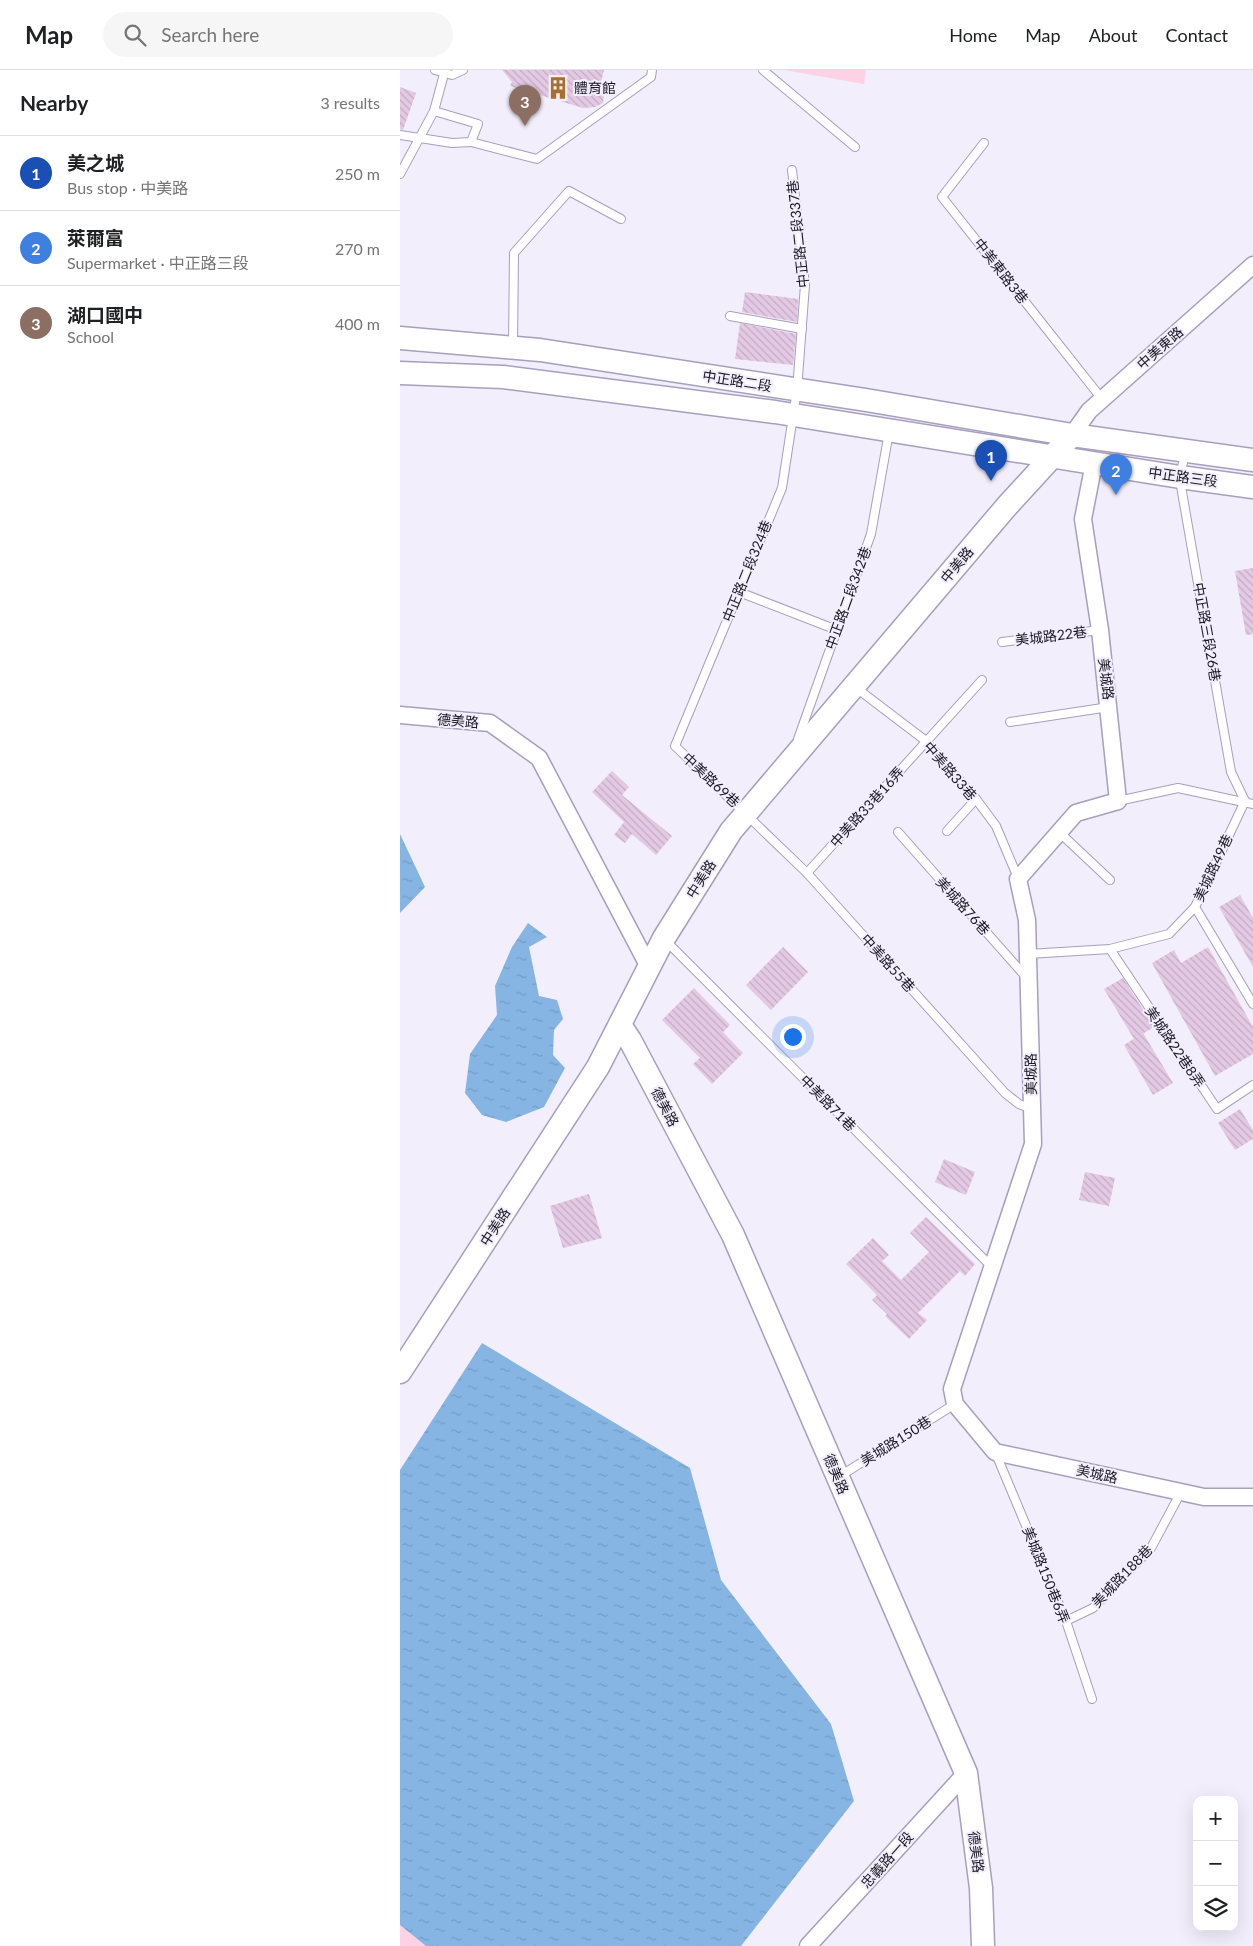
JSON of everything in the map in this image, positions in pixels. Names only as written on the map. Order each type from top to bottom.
[{"type":"street","name":"中美東路","points":[[1072,435],[1090,411],[1102,399],[1253,265]]},
{"type":"street","name":"中正路二段","points":[[400,338],[512,348],[797,390],[1072,435]]},
{"type":"street","name":"中正路二段","points":[[400,373],[503,377],[791,414],[1053,457]]},
{"type":"street","name":"中正路三段","points":[[1072,435],[1253,460]]},
{"type":"street","name":"中美路","points":[[400,1372],[598,1067],[664,938],[731,831],[1007,506],[1072,435]]},
{"type":"street","name":"中正路三段","points":[[1053,457],[1253,487]]},
{"type":"street","name":"美城路","points":[[1094,463],[1083,520],[1100,630],[1118,801]]},
{"type":"street","name":"德美路","points":[[400,716],[490,723],[539,758],[649,967]]},
{"type":"street","points":[[1018,879],[1076,813],[1118,801]]},
{"type":"street","name":"美城路","points":[[955,1404],[952,1389],[1033,1144],[1027,920],[1018,879]]},
{"type":"street","name":"德美路","points":[[620,1025],[630,1040],[733,1235],[966,1773],[981,1888],[983,1946]]},
{"type":"street","points":[[955,1404],[995,1452]]},
{"type":"street","name":"美城路","points":[[995,1452],[1204,1497],[1253,1497]]},
{"type":"street","name":"忠義路一段","points":[[808,1946],[966,1773]]},
{"type":"lane","points":[[435,70],[452,75],[464,70]]},
{"type":"lane","points":[[400,135],[452,143],[471,142],[537,159],[651,77],[652,70]]},
{"type":"lane","points":[[763,70],[855,147]]},
{"type":"lane","points":[[400,174],[434,111],[444,74]]},
{"type":"lane","points":[[434,111],[478,124],[471,142]]},
{"type":"lane","name":"中美東路3巷","points":[[984,143],[942,197],[1102,399]]},
{"type":"lane","name":"中正路二段337巷","points":[[792,170],[805,284],[797,390]]},
{"type":"lane","points":[[512,348],[514,252],[569,191],[621,219]]},
{"type":"lane","points":[[730,316],[802,329]]},
{"type":"lane","name":"中正路二段324巷","points":[[675,746],[782,488],[791,414],[797,390]]},
{"type":"lane","name":"中正路二段342巷","points":[[790,761],[871,534],[890,430]]},
{"type":"lane","name":"中正路三段26巷","points":[[1185,450],[1180,477],[1231,772],[1245,802]]},
{"type":"lane","points":[[739,592],[837,630]]},
{"type":"lane","name":"美城路22巷","points":[[1002,642],[1100,630]]},
{"type":"lane","name":"中美路33巷16弄","points":[[807,873],[982,680]]},
{"type":"lane","name":"中美路33巷","points":[[854,686],[926,741],[976,799],[996,826],[1018,879]]},
{"type":"lane","points":[[1010,722],[1109,707]]},
{"type":"lane","name":"中美路69巷","points":[[675,746],[746,813]]},
{"type":"lane","points":[[1118,801],[1178,788],[1253,804]]},
{"type":"lane","points":[[947,832],[976,799]]},
{"type":"lane","name":"美城路49巷","points":[[1028,954],[1110,949],[1170,934],[1195,907],[1245,802]]},
{"type":"lane","name":"中美路55巷","points":[[746,813],[807,873],[1005,1093],[1019,1104],[1032,1109]]},
{"type":"lane","name":"美城路76巷","points":[[898,832],[1028,980]]},
{"type":"lane","points":[[1059,832],[1110,880]]},
{"type":"lane","points":[[1195,907],[1253,1004]]},
{"type":"lane","name":"中美路71巷","points":[[664,938],[992,1267]]},
{"type":"lane","name":"美城路22巷8弄","points":[[1110,949],[1217,1110],[1253,1085]]},
{"type":"lane","name":"美城路150巷","points":[[838,1478],[955,1404]]},
{"type":"lane","name":"美城路150巷6弄","points":[[995,1452],[1066,1621],[1092,1699]]},
{"type":"lane","name":"美城路188巷","points":[[1066,1621],[1093,1608],[1151,1548],[1181,1492]]},
{"type":"shaded area","points":[[784,70],[866,70],[864,84]]},
{"type":"shaded area","points":[[400,1925],[426,1946],[400,1946]]},
{"type":"water","points":[[400,834],[425,887],[400,913]]},
{"type":"water","points":[[528,923],[547,937],[529,947],[539,996],[557,1000],[563,1019],[554,1030],[553,1055],[565,1068],[544,1107],[506,1122],[482,1115],[465,1093],[470,1054],[497,1015],[495,986],[512,947]]},
{"type":"water","points":[[482,1343],[690,1468],[721,1580],[831,1724],[854,1801],[741,1946],[426,1946],[400,1925],[400,1470]]},
{"type":"building","name":"體育館","points":[[502,70],[604,70],[599,90],[604,94],[603,103],[595,107],[583,108],[510,86],[512,82]]},
{"type":"building","points":[[400,87],[416,93],[403,130],[400,129]]},
{"type":"building","points":[[745,292],[798,299],[797,322],[742,312]]},
{"type":"building","points":[[740,323],[796,334],[793,365],[735,359]]},
{"type":"building","points":[[1253,568],[1253,634],[1246,635],[1235,571]]},
{"type":"building","points":[[612,771],[629,787],[622,795],[672,836],[656,855],[632,834],[625,843],[614,835],[624,822],[592,792]]},
{"type":"building","points":[[1240,895],[1253,918],[1253,967],[1219,907]]},
{"type":"building","points":[[783,947],[808,972],[771,1010],[746,985]]},
{"type":"building","points":[[1208,947],[1253,1027],[1253,1054],[1215,1076],[1152,963],[1174,950],[1181,963]]},
{"type":"building","points":[[1123,978],[1154,1027],[1134,1039],[1104,989]]},
{"type":"building","points":[[694,988],[730,1025],[723,1032],[743,1053],[712,1084],[693,1064],[700,1058],[662,1020]]},
{"type":"building","points":[[1143,1033],[1173,1083],[1153,1095],[1124,1045]]},
{"type":"building","points":[[1240,1109],[1253,1130],[1253,1139],[1235,1150],[1218,1123]]},
{"type":"building","points":[[944,1159],[975,1172],[966,1195],[935,1182]]},
{"type":"building","points":[[1085,1172],[1115,1178],[1109,1206],[1079,1200]]},
{"type":"building","points":[[589,1194],[602,1238],[563,1248],[550,1206]]},
{"type":"building","points":[[926,1217],[975,1264],[965,1276],[960,1271],[918,1313],[927,1320],[909,1339],[885,1316],[887,1314],[872,1300],[877,1295],[846,1264],[873,1238],[889,1255],[882,1261],[901,1280],[929,1252],[910,1233]]},
{"type":"place","name":"體育館","points":[[558,88]]},
{"type":"place","name":"湖口國中","points":[[525,126]]},
{"type":"place","name":"美之城","points":[[991,481]]},
{"type":"place","name":"萊爾富","points":[[1116,495]]}]
